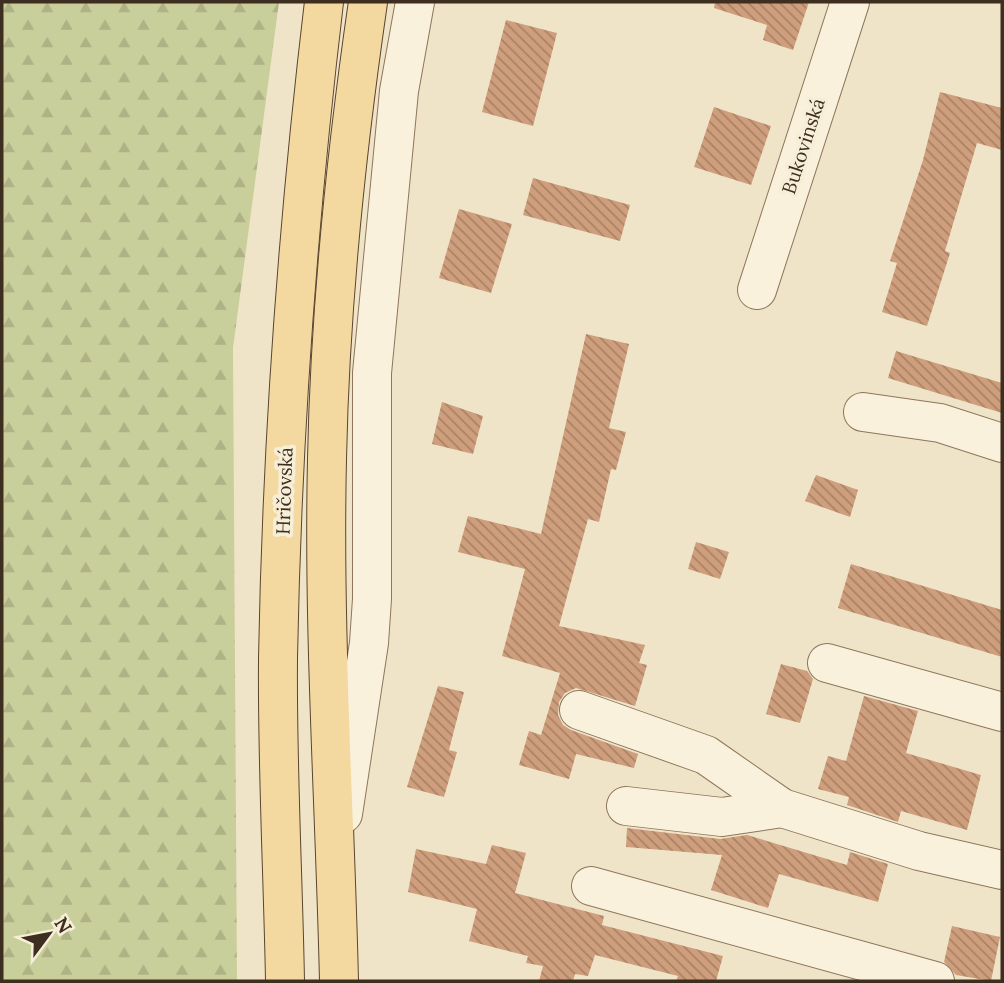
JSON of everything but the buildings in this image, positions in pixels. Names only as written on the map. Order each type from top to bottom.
[{"type":"main road","name":"Hričovská","points":[[285,981],[278,660],[285,463],[295,282],[324,2]]},
{"type":"main road","points":[[339,981],[337,857],[328,655],[327,460],[333,309],[347,157],[368,2]]},
{"type":"street","points":[[337,857],[369,643],[372,599],[372,373],[399,91],[415,2]]},
{"type":"street","name":"Bukovinská","points":[[757,290],[850,2]]},
{"type":"street","points":[[863,412],[940,423],[1002,443]]},
{"type":"street","points":[[827,663],[1002,712]]},
{"type":"street","points":[[579,710],[706,755],[782,808],[919,851],[1002,870]]},
{"type":"street","points":[[626,806],[722,817],[782,808]]},
{"type":"street","points":[[591,886],[935,981]]},
{"type":"green space","points":[[2,2],[279,2],[233,348],[237,981],[2,981]]}]
